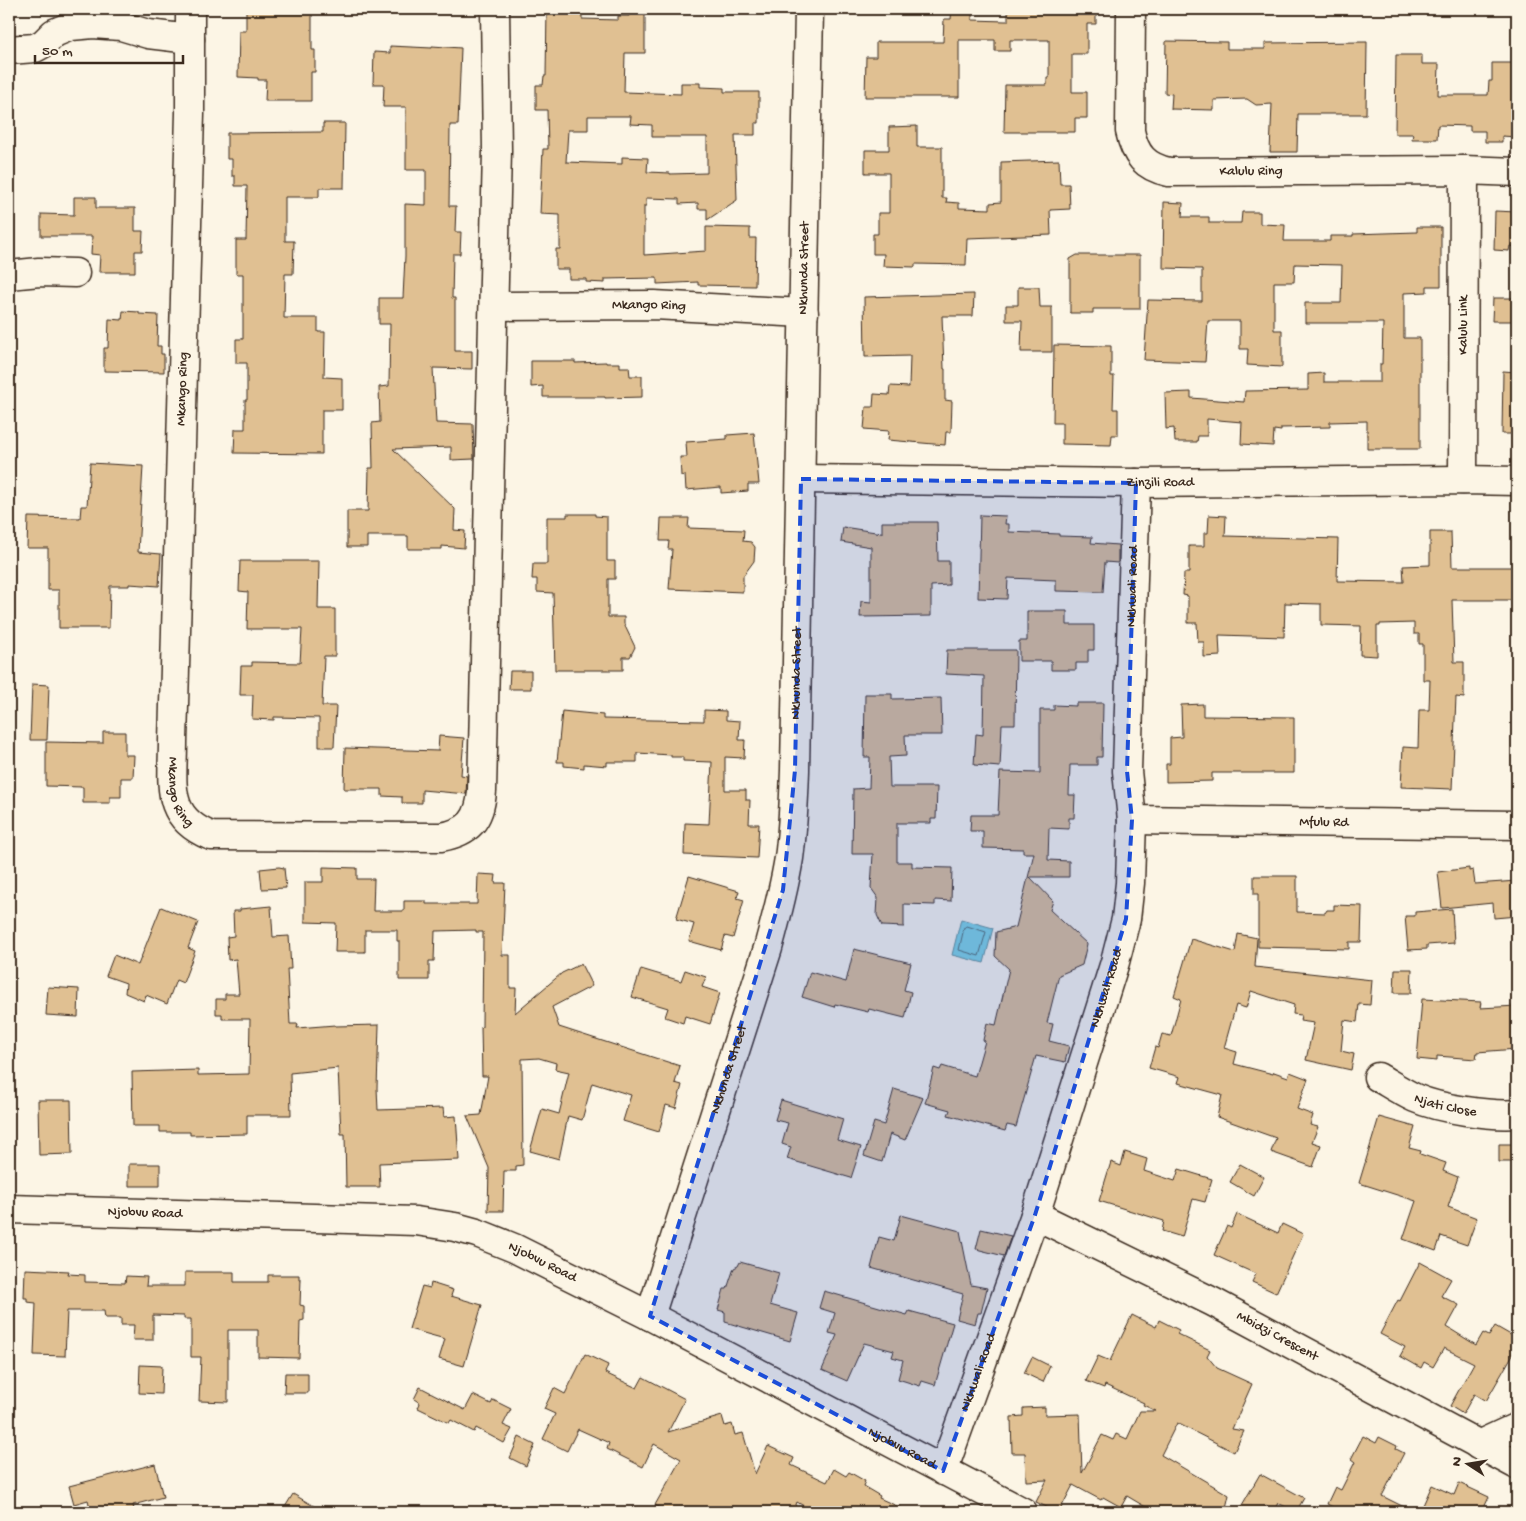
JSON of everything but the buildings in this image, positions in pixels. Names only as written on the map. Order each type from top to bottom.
[{"type":"street","name":"Mkango Ring","points":[[190,9],[190,113],[172,791],[176,805],[182,816],[194,828],[211,836],[441,837],[458,833],[467,828],[474,821],[482,802],[497,152],[495,9]]},
{"type":"street","name":"Nkhunda Street","points":[[650,1316],[768,948],[783,890],[791,833],[795,770],[809,9]]},
{"type":"street","name":"Kalulu Ring","points":[[1131,9],[1130,131],[1132,143],[1138,154],[1157,169],[1169,172],[1464,170],[1517,172]]},
{"type":"street","points":[[9,50],[35,48],[54,34],[71,26],[93,24],[120,26],[148,34],[190,39]]},
{"type":"street","name":"Kalulu Link","points":[[1463,480],[1464,170]]},
{"type":"street","points":[[9,274],[38,272],[75,273]]},
{"type":"street","name":"Mkango Ring","points":[[494,306],[654,305],[804,313]]},
{"type":"street","name":"Zinzili Road","points":[[801,479],[1136,483],[1517,481]]},
{"type":"street","name":"Nkhwali Road","points":[[943,1471],[1035,1215],[1115,962],[1126,918],[1130,883],[1132,820],[1127,771],[1136,483]]},
{"type":"street","name":"Mfulu Rd","points":[[1132,820],[1517,825]]},
{"type":"street","name":"Njati Close","points":[[1378,1077],[1429,1103],[1484,1113],[1517,1114]]},
{"type":"street","name":"Njobvu Road","points":[[9,1209],[416,1221],[455,1227],[477,1233],[514,1248],[650,1316],[1024,1512]]},
{"type":"street","name":"Mbidzi Crescent","points":[[1035,1215],[1213,1302],[1517,1465]]},
{"type":"street","points":[[1478,1445],[1517,1427]]},
{"type":"highlighted area","points":[[801,479],[1136,483],[1127,771],[1132,820],[1126,919],[1035,1215],[943,1471],[650,1316],[783,890],[795,770]]},
{"type":"water","points":[[961,919],[993,928],[984,963],[952,955]]}]
